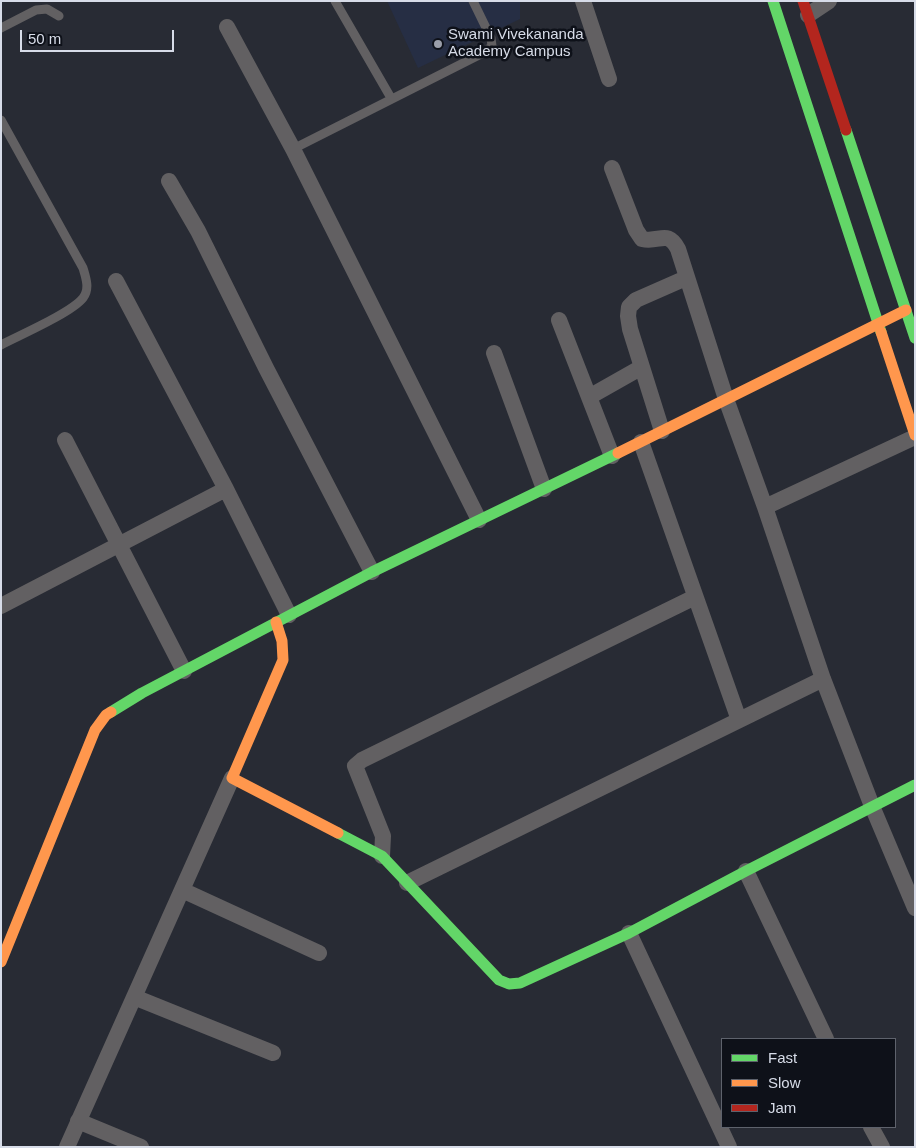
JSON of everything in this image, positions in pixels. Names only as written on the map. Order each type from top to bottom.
[{"type":"street","points":[[583,1],[609,79]]},
{"type":"street","points":[[765,507],[915,436],[773,1]]},
{"type":"street","points":[[829,1],[806,8],[915,338]]},
{"type":"street","points":[[227,27],[293,149],[479,520]]},
{"type":"street","points":[[612,168],[636,230],[642,239],[650,241],[665,237],[673,240],[678,249],[726,399],[765,507],[823,680],[872,806],[915,908]]},
{"type":"street","points":[[169,181],[198,231],[266,368],[372,572]]},
{"type":"street","points":[[662,431],[630,329],[629,307],[636,300],[686,278]]},
{"type":"street","points":[[66,1147],[232,778],[283,660],[285,649],[282,636],[283,618],[226,489],[116,281]]},
{"type":"street","points":[[1,962],[95,730],[106,715],[142,693],[372,572],[641,442],[878,322],[906,310]]},
{"type":"street","points":[[559,320],[612,456]]},
{"type":"street","points":[[494,353],[544,489]]},
{"type":"street","points":[[589,397],[642,368]]},
{"type":"street","points":[[65,440],[184,671]]},
{"type":"street","points":[[641,442],[739,720]]},
{"type":"street","points":[[1,606],[226,489]]},
{"type":"street","points":[[382,856],[381,830],[356,766],[362,760],[695,597]]},
{"type":"street","points":[[407,883],[823,680]]},
{"type":"street","points":[[232,778],[382,856],[499,980],[508,984],[520,983],[629,933],[746,870],[915,785]]},
{"type":"street","points":[[746,870],[826,1038]]},
{"type":"street","points":[[182,890],[319,953]]},
{"type":"street","points":[[629,933],[729,1147]]},
{"type":"street","points":[[134,997],[273,1053]]},
{"type":"street","points":[[78,1121],[141,1147]]},
{"type":"street","points":[[872,1128],[882,1147]]},
{"type":"lane","points":[[335,1],[392,98]]},
{"type":"lane","points":[[293,149],[485,52],[492,46],[491,38],[474,1]]},
{"type":"lane","points":[[1,28],[36,10],[46,9],[59,16]]},
{"type":"lane","points":[[1,120],[83,268],[88,282],[84,297],[71,309],[1,344]]},
{"type":"shaded area","name":"Swami Vivekananda Academy Campus","points":[[387,1],[520,1],[520,19],[418,68]]},
{"type":"traffic: fast","points":[[773,1],[881,332]]},
{"type":"traffic: fast","points":[[846,130],[915,338]]},
{"type":"traffic: fast","points":[[111,712],[142,693],[372,572],[618,453]]},
{"type":"traffic: fast","points":[[338,833],[382,856],[499,980],[509,984],[520,983],[629,933],[915,785]]},
{"type":"traffic: slow","points":[[618,453],[906,310]]},
{"type":"traffic: slow","points":[[881,332],[915,435]]},
{"type":"traffic: slow","points":[[276,622],[282,641],[283,660],[232,778],[338,833]]},
{"type":"traffic: slow","points":[[1,962],[95,730],[106,715],[111,712]]},
{"type":"traffic: jam","points":[[803,1],[846,130]]},
{"type":"place","name":"Swami Vivekananda Academy Campus","points":[[438,44]]}]
